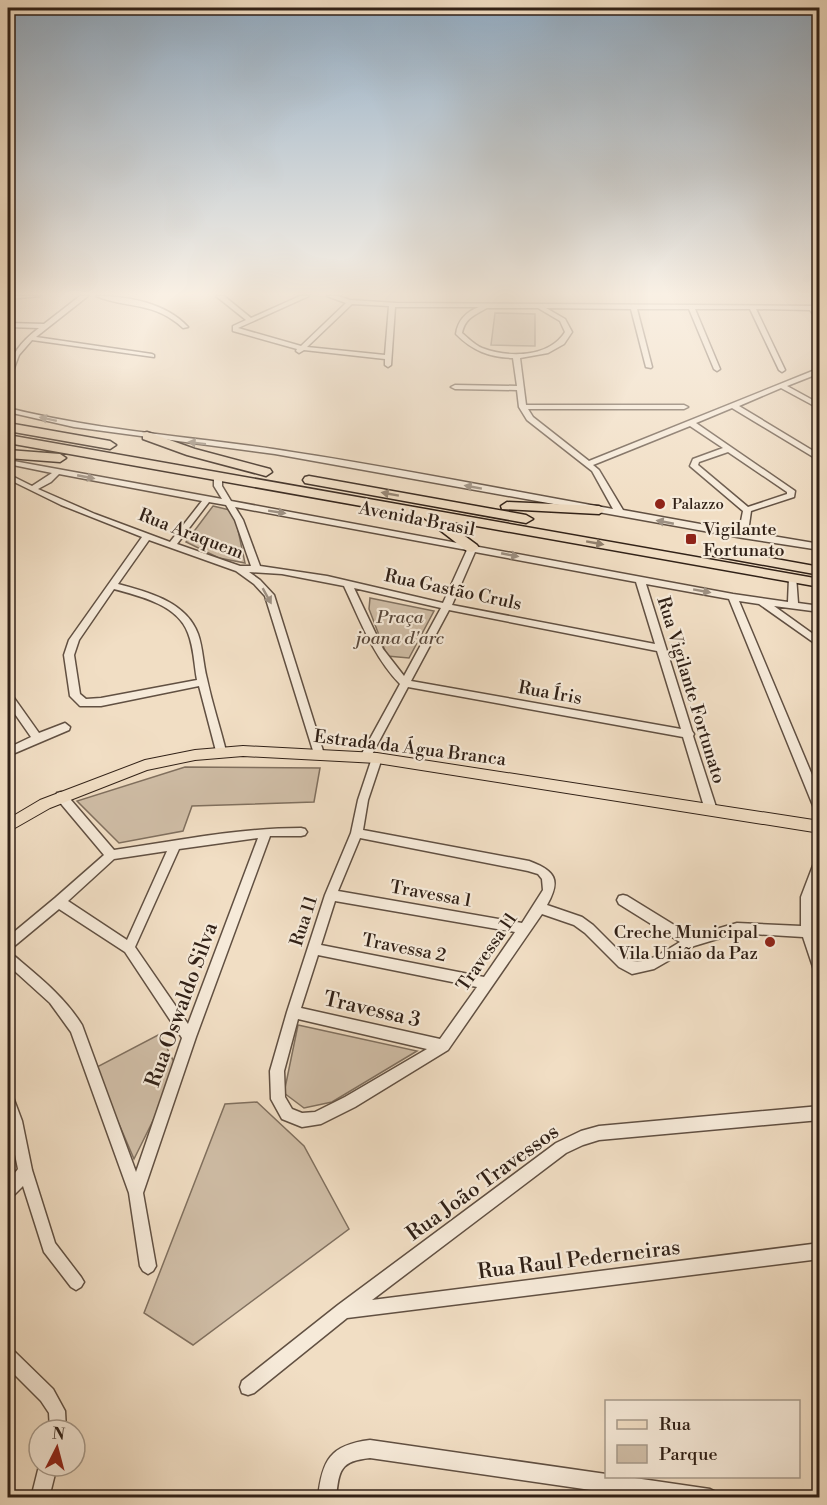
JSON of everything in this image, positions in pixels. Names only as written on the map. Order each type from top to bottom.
[{"type":"highway","name":"Avenida Brasil","points":[[8,427],[266,472],[422,506],[819,583]]},
{"type":"highway","points":[[147,436],[190,452],[266,472]]},
{"type":"highway","name":"Avenida Brasil","points":[[8,439],[819,571]]},
{"type":"highway","points":[[8,454],[92,461],[144,462]]},
{"type":"highway","points":[[422,506],[599,510]]},
{"type":"highway","points":[[422,506],[472,548]]},
{"type":"main road","name":"Estrada da Água Branca","points":[[8,826],[61,796],[145,765],[221,751],[371,757],[819,827]]},
{"type":"street","points":[[517,366],[523,407],[539,426],[595,470],[620,513]]},
{"type":"street","points":[[780,366],[782,370]]},
{"type":"street","points":[[589,464],[819,370]]},
{"type":"street","points":[[807,374],[819,379]]},
{"type":"street","points":[[781,385],[819,407]]},
{"type":"street","points":[[455,387],[521,388]]},
{"type":"street","points":[[734,406],[819,459]]},
{"type":"street","points":[[523,407],[684,407]]},
{"type":"street","points":[[8,410],[70,424],[274,452],[819,547]]},
{"type":"street","points":[[691,423],[791,491],[791,495],[747,510]]},
{"type":"street","points":[[729,449],[700,459],[694,463],[694,466],[747,510]]},
{"type":"street","name":"Avenida Brasil","points":[[8,462],[207,501],[733,597],[819,609]]},
{"type":"street","points":[[32,489],[57,472]]},
{"type":"street","points":[[218,475],[218,486],[232,505],[256,568]]},
{"type":"street","name":"Rua Araquem","points":[[8,476],[32,489],[239,569],[257,582],[269,595],[319,754]]},
{"type":"street","points":[[599,510],[609,495]]},
{"type":"street","points":[[173,544],[207,501]]},
{"type":"street","points":[[743,535],[747,510]]},
{"type":"street","points":[[148,535],[70,648],[70,671],[75,696],[79,701],[101,702],[203,682]]},
{"type":"street","name":"Rua 11","points":[[278,1099],[277,1071],[293,1012],[331,895],[357,833],[371,757],[405,683],[446,607],[472,548]]},
{"type":"street","name":"Rua Gastão Cruls","points":[[239,569],[256,568],[348,585],[446,607],[660,648]]},
{"type":"street","points":[[793,578],[793,604]]},
{"type":"street","name":"Rua Vigilante Fortunato","points":[[640,580],[711,810]]},
{"type":"street","points":[[113,585],[146,595],[165,604],[187,621],[192,630],[221,751]]},
{"type":"street","points":[[348,585],[384,659],[393,673],[405,683]]},
{"type":"street","points":[[733,597],[819,808]]},
{"type":"street","points":[[762,601],[819,644]]},
{"type":"street","name":"Rua Íris","points":[[405,683],[689,734]]},
{"type":"street","points":[[8,697],[37,738]]},
{"type":"street","points":[[8,752],[65,728]]},
{"type":"street","points":[[61,796],[111,855]]},
{"type":"street","points":[[8,944],[111,855],[266,832],[301,832]]},
{"type":"street","name":"Rua Oswaldo Silva","points":[[136,1193],[189,1037],[266,832]]},
{"type":"street","name":"Travessa 11","points":[[278,1099],[287,1114],[302,1120],[316,1119],[350,1102],[443,1046],[525,929],[549,890],[550,882],[542,871],[357,833]]},
{"type":"street","points":[[129,948],[176,844]]},
{"type":"street","points":[[819,863],[807,897],[807,932],[819,970]]},
{"type":"street","name":"Travessa 1","points":[[331,895],[525,929]]},
{"type":"street","points":[[623,900],[691,942]]},
{"type":"street","points":[[59,902],[129,948],[189,1037]]},
{"type":"street","points":[[539,908],[578,921],[623,963],[632,968],[650,965],[691,942],[737,928],[807,932]]},
{"type":"street","name":"Travessa 2","points":[[313,949],[487,983]]},
{"type":"street","points":[[8,958],[54,996],[67,1011],[77,1029],[136,1193],[148,1266]]},
{"type":"street","name":"Travessa 3","points":[[293,1012],[443,1046]]},
{"type":"street","points":[[8,1102],[15,1121],[25,1170],[50,1247],[76,1282]]},
{"type":"street","name":"Rua João Travessos","points":[[248,1387],[344,1311],[561,1148],[581,1138],[599,1133],[819,1113]]},
{"type":"street","points":[[8,1191],[16,1184],[25,1170]]},
{"type":"street","name":"Rua Raul Pederneiras","points":[[344,1311],[819,1251]]},
{"type":"street","points":[[8,1357],[47,1395],[57,1411],[57,1418]]},
{"type":"street","points":[[327,1497],[333,1464],[340,1455],[353,1450],[369,1449],[710,1497]]},
{"type":"street","points":[[40,1497],[45,1478]]},
{"type":"green space","points":[[213,506],[234,511],[245,563],[219,558],[186,542]]},
{"type":"green space","name":"Praça joana d'arc","points":[[370,598],[434,611],[409,658],[387,656],[369,609]]},
{"type":"green space","points":[[185,767],[320,768],[314,802],[192,806],[183,831],[119,843],[77,801]]},
{"type":"green space","points":[[298,1025],[417,1051],[332,1102],[304,1108],[284,1093]]},
{"type":"green space","points":[[160,1034],[178,1070],[134,1159],[95,1068]]},
{"type":"green space","points":[[257,1102],[304,1146],[349,1229],[193,1345],[144,1313],[225,1104]]},
{"type":"place","name":"Palazzo","points":[[660,504]]},
{"type":"place","name":"Vigilante Fortunato","points":[[691,539]]},
{"type":"place","name":"Creche Municipal Vila União da Paz","points":[[770,942]]}]
